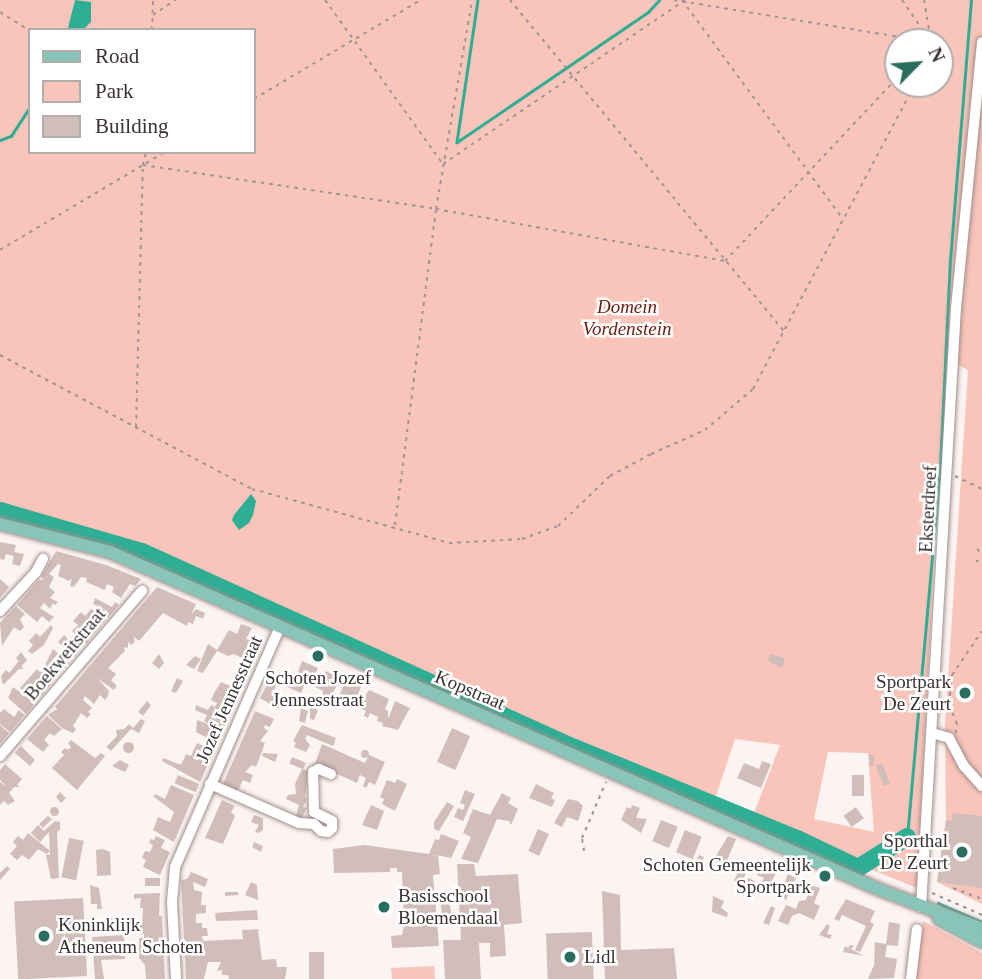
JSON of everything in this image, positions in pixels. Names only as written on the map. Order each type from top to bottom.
[{"type":"main road","name":"Kopstraat","points":[[0,524],[110,552],[279,629],[921,907],[982,929]]},
{"type":"main road","name":"Kopstraat","points":[[921,907],[982,942]]},
{"type":"street","name":"Eksterdreef","points":[[921,907],[956,308],[982,42]]},
{"type":"street","points":[[0,611],[36,572],[43,559]]},
{"type":"street","name":"Boekweitstraat","points":[[0,756],[142,591]]},
{"type":"street","name":"Jozef Jennesstraat","points":[[176,979],[172,902],[175,867],[279,629]]},
{"type":"street","points":[[932,733],[949,738],[964,766],[982,786]]},
{"type":"street","points":[[314,812],[332,821],[332,828],[328,832],[321,831],[314,824],[313,772],[319,769],[331,774]]},
{"type":"street","name":"Jozef Jennesstraat","points":[[210,784],[299,823],[314,824]]},
{"type":"street","points":[[911,979],[917,929]]},
{"type":"path","points":[[152,28],[153,0]]},
{"type":"path","points":[[153,15],[175,0]]},
{"type":"path","points":[[325,0],[443,164]]},
{"type":"path","points":[[256,98],[421,0]]},
{"type":"path","points":[[395,526],[436,209],[472,0]]},
{"type":"path","points":[[510,0],[575,75],[785,332]]},
{"type":"path","points":[[674,0],[884,34]]},
{"type":"path","points":[[902,0],[921,28]]},
{"type":"path","points":[[924,0],[929,28]]},
{"type":"path","points":[[443,164],[684,1]]},
{"type":"path","points":[[684,1],[843,219]]},
{"type":"path","points":[[0,12],[28,30]]},
{"type":"path","points":[[725,261],[884,92]]},
{"type":"path","points":[[0,355],[252,489],[395,526],[449,543],[522,538],[558,526],[610,476],[705,430],[753,389],[908,98]]},
{"type":"path","points":[[136,428],[143,165],[146,154]]},
{"type":"path","points":[[0,250],[162,154]]},
{"type":"path","points":[[143,165],[436,209],[725,261]]},
{"type":"path","points":[[948,472],[982,489]]},
{"type":"path","points":[[976,562],[982,555],[977,549]]},
{"type":"path","points":[[949,738],[958,730],[949,704],[952,675],[982,631]]},
{"type":"path","points":[[584,851],[582,838],[607,781]]},
{"type":"path","points":[[922,884],[931,893],[982,915]]},
{"type":"path","points":[[953,888],[982,899]]},
{"type":"green space","name":"Domein Vordenstein","points":[[0,0],[982,0],[982,904],[937,882],[946,820],[945,725],[968,370],[944,358],[917,888],[751,821],[780,745],[735,739],[713,805],[142,556],[0,515]],"holes":[[[828,752],[868,753],[874,832],[814,819]]]},
{"type":"green space","points":[[923,921],[982,953],[982,979],[916,979]]},
{"type":"green space","points":[[434,966],[435,979],[392,979],[391,968]]},
{"type":"shaded area","points":[[75,0],[91,2],[91,22],[85,28],[68,28]]},
{"type":"shaded area","points":[[251,494],[256,501],[253,515],[249,523],[239,530],[232,520]]},
{"type":"building","points":[[0,542],[16,545],[14,552],[24,554],[20,566],[12,564],[14,556],[6,554],[4,560],[0,559]]},
{"type":"building","points":[[56,551],[106,565],[141,579],[135,586],[130,584],[121,598],[112,592],[114,587],[107,584],[105,590],[86,582],[87,578],[81,577],[74,587],[70,586],[72,578],[69,581],[58,576],[61,565],[58,564],[49,574],[54,577],[49,587],[55,592],[50,598],[58,602],[55,605],[53,603],[50,609],[44,603],[40,608],[54,617],[49,622],[42,616],[37,622],[17,605],[38,581],[44,579],[41,577]]},
{"type":"building","points":[[0,579],[9,587],[0,598]]},
{"type":"building","points":[[157,587],[196,604],[191,615],[196,609],[205,613],[203,619],[196,616],[193,624],[188,622],[187,626],[163,613],[139,641],[133,636],[135,641],[132,645],[128,642],[128,648],[124,647],[125,651],[108,668],[116,674],[111,680],[117,686],[114,690],[97,678],[109,691],[108,696],[105,700],[100,695],[94,704],[85,696],[83,700],[92,708],[88,712],[91,714],[87,718],[81,713],[73,726],[76,729],[73,733],[62,728],[48,715],[57,709],[55,707]]},
{"type":"building","points":[[95,598],[112,607],[115,602],[119,605],[108,618],[104,614],[102,617],[106,620],[86,644],[72,631],[78,625],[73,621],[81,612],[85,616],[91,609],[98,614],[102,609],[93,604]]},
{"type":"building","points":[[16,606],[25,614],[20,619],[24,627],[20,631],[14,627],[2,646],[0,623]]},
{"type":"building","points":[[241,624],[252,628],[246,639],[262,643],[255,657],[245,653],[242,658],[234,654],[228,656],[217,651],[203,673],[197,671],[208,644],[217,650],[229,630],[237,634]]},
{"type":"building","points":[[51,625],[53,628],[44,645],[32,654],[28,651],[33,645],[29,641],[36,633],[40,637]]},
{"type":"building","points":[[64,635],[69,640],[72,636],[77,641],[74,644],[80,650],[75,657],[58,642]]},
{"type":"building","points":[[53,649],[69,663],[36,702],[20,688],[37,669],[40,672],[43,669]]},
{"type":"building","points":[[21,652],[27,660],[21,667],[24,669],[19,669],[3,685],[1,676],[6,670],[9,673],[19,661],[16,658]]},
{"type":"building","points":[[159,654],[164,663],[159,669],[152,663]]},
{"type":"building","points":[[770,654],[785,658],[782,668],[768,661]]},
{"type":"building","points":[[195,656],[201,659],[194,669],[186,665]]},
{"type":"building","points":[[302,661],[318,668],[311,683],[306,681],[301,693],[285,686],[287,680],[300,686],[301,683],[295,681]]},
{"type":"building","points":[[326,671],[341,678],[329,700],[323,697],[323,691],[315,687]]},
{"type":"building","points":[[235,675],[245,679],[217,743],[196,732],[197,720],[211,725],[204,721],[207,715],[195,710],[196,705],[208,710],[211,705],[215,707],[217,703],[211,700],[214,693],[221,682],[230,686]]},
{"type":"building","points":[[177,678],[183,681],[176,693],[171,691]]},
{"type":"building","points":[[346,680],[361,687],[356,699],[349,695],[344,706],[336,703]]},
{"type":"building","points":[[269,681],[277,684],[273,692],[284,700],[278,709],[260,698]]},
{"type":"building","points":[[13,687],[35,703],[26,714],[8,698]]},
{"type":"building","points":[[369,690],[389,699],[385,709],[388,711],[388,719],[395,701],[410,708],[398,730],[382,726],[383,723],[377,721],[378,717],[370,713],[368,718],[364,716],[366,711],[358,707]]},
{"type":"building","points":[[147,701],[151,705],[143,716],[138,712]]},
{"type":"building","points":[[301,708],[308,711],[305,723],[299,721]]},
{"type":"building","points":[[310,708],[318,710],[314,720],[310,719]]},
{"type":"building","points":[[4,709],[14,717],[19,710],[24,715],[10,732],[0,724],[0,713]]},
{"type":"building","points":[[255,711],[274,719],[270,727],[265,725],[264,728],[268,731],[260,741],[265,743],[256,767],[252,765],[245,772],[253,775],[250,783],[243,780],[238,791],[223,784]]},
{"type":"building","points":[[47,716],[62,729],[54,736],[50,733],[44,740],[49,745],[43,752],[27,739]]},
{"type":"building","points":[[141,719],[145,721],[139,733],[131,729],[111,751],[106,747],[117,736],[116,730],[124,729],[129,724],[133,728]]},
{"type":"building","points":[[0,725],[9,733],[0,744]]},
{"type":"building","points":[[302,725],[336,738],[333,746],[307,735],[305,739],[310,745],[306,752],[294,747],[296,743],[293,741]]},
{"type":"building","points":[[452,728],[470,736],[455,770],[437,762]]},
{"type":"building","points":[[71,740],[95,758],[101,753],[105,756],[77,790],[52,768],[64,755],[61,752],[71,747],[68,743]]},
{"type":"building","points":[[128,741],[134,747],[128,753],[122,747]]},
{"type":"building","points":[[197,743],[214,751],[200,782],[162,761],[163,758],[181,765],[186,754],[191,756]]},
{"type":"building","points":[[322,744],[365,763],[369,755],[385,762],[375,785],[369,782],[366,788],[363,786],[366,778],[360,775],[357,783],[315,764]]},
{"type":"building","points":[[21,746],[35,760],[30,766],[15,753]]},
{"type":"building","points":[[365,750],[369,754],[365,758],[361,754]]},
{"type":"building","points":[[263,753],[278,754],[275,762],[262,756]]},
{"type":"building","points":[[869,755],[874,755],[874,766],[869,766]]},
{"type":"building","points":[[292,757],[306,763],[303,769],[289,763]]},
{"type":"building","points":[[120,760],[129,765],[125,772],[112,766]]},
{"type":"building","points":[[762,761],[771,764],[761,788],[737,778],[744,763],[759,769]]},
{"type":"building","points":[[882,763],[890,783],[884,786],[876,766]]},
{"type":"building","points":[[5,764],[22,779],[17,785],[20,787],[14,787],[9,793],[15,801],[8,805],[4,801],[0,805],[0,782],[7,787],[0,780],[0,770]]},
{"type":"building","points":[[302,769],[308,771],[307,799],[303,807],[307,808],[302,818],[296,816],[299,805],[286,799],[288,795],[296,794],[295,784]]},
{"type":"building","points":[[178,775],[199,784],[196,792],[174,783]]},
{"type":"building","points":[[852,775],[864,775],[864,796],[852,796]]},
{"type":"building","points":[[397,779],[407,784],[395,811],[382,804],[384,799],[380,797],[387,780],[395,783]]},
{"type":"building","points":[[536,784],[554,793],[551,798],[555,800],[552,807],[529,798]]},
{"type":"building","points":[[171,785],[194,795],[174,842],[153,830],[158,817],[170,822],[174,812],[153,796],[155,794],[165,799]]},
{"type":"building","points":[[465,790],[475,794],[463,821],[454,817],[458,808],[463,810],[465,805],[460,803]]},
{"type":"building","points":[[60,792],[66,798],[61,803],[56,797]]},
{"type":"building","points":[[502,793],[511,798],[508,803],[518,809],[511,825],[509,821],[497,819],[478,863],[461,859],[471,837],[463,833],[473,809],[490,815]]},
{"type":"building","points":[[568,799],[578,801],[583,806],[578,821],[567,817],[562,827],[554,823]]},
{"type":"building","points":[[222,800],[235,806],[231,812],[235,816],[223,844],[205,838]]},
{"type":"building","points":[[447,802],[454,806],[439,831],[434,829],[434,822]]},
{"type":"building","points":[[371,805],[384,811],[377,830],[362,825]]},
{"type":"building","points":[[632,805],[640,808],[636,818],[647,819],[641,833],[621,820],[627,807],[631,809]]},
{"type":"building","points":[[54,806],[59,811],[54,816],[49,811]]},
{"type":"building","points":[[856,807],[864,819],[851,827],[844,815]]},
{"type":"building","name":"Sporthal De Zeurt","points":[[953,813],[982,816],[982,888],[937,882],[946,820],[952,821]]},
{"type":"building","points":[[254,815],[263,818],[263,830],[259,833],[255,832],[259,825],[251,822]]},
{"type":"building","points":[[48,816],[52,819],[43,828],[39,824]]},
{"type":"building","points":[[661,820],[678,827],[669,848],[652,841]]},
{"type":"building","points":[[55,821],[60,822],[60,830],[57,832],[59,878],[51,879],[46,855],[50,855],[49,832],[40,842],[31,833],[38,825],[44,831]]},
{"type":"building","points":[[538,829],[549,834],[539,856],[528,851]]},
{"type":"building","points":[[685,830],[702,837],[693,859],[676,852]]},
{"type":"building","points":[[28,833],[50,851],[47,854],[38,849],[29,860],[22,855],[17,860],[10,854],[17,846],[13,842],[18,836],[23,840]]},
{"type":"building","points":[[441,834],[459,841],[451,858],[430,854],[438,856],[440,874],[433,875],[439,946],[392,948],[391,936],[402,935],[404,925],[402,872],[397,872],[397,868],[390,868],[390,872],[334,873],[333,849],[364,845],[429,854],[435,839],[439,840]]},
{"type":"building","points":[[156,836],[165,840],[161,848],[170,852],[160,875],[143,867],[146,860],[142,858],[145,851],[150,852],[153,845],[149,843]]},
{"type":"building","points":[[728,836],[736,839],[722,872],[718,870],[717,873],[712,871],[717,860],[714,859]]},
{"type":"building","points":[[69,838],[84,841],[76,880],[61,877]]},
{"type":"building","points":[[254,842],[263,846],[261,852],[252,847]]},
{"type":"building","points":[[96,850],[110,852],[111,875],[97,876]]},
{"type":"building","points":[[699,855],[704,857],[699,867],[695,865]]},
{"type":"building","points":[[737,859],[750,865],[741,884],[734,881],[737,874],[731,872]]},
{"type":"building","points":[[457,864],[474,864],[476,876],[518,874],[522,923],[504,925],[506,956],[490,957],[490,943],[479,943],[481,979],[445,979],[443,940],[461,940]]},
{"type":"building","points":[[762,864],[777,871],[769,887],[761,883],[764,878],[757,875]]},
{"type":"building","points":[[7,866],[10,869],[0,880],[0,873]]},
{"type":"building","points":[[191,872],[208,879],[205,887],[193,882],[194,890],[202,892],[201,905],[206,905],[206,913],[196,914],[196,923],[202,923],[202,928],[207,928],[208,936],[202,936],[203,941],[243,939],[242,930],[258,929],[262,960],[276,959],[277,967],[287,967],[285,979],[229,979],[228,975],[222,975],[222,970],[217,971],[221,962],[208,962],[204,979],[186,979],[181,880],[187,879]]},
{"type":"building","points":[[788,874],[796,878],[786,900],[779,897]]},
{"type":"building","points":[[145,878],[160,878],[160,886],[145,886]]},
{"type":"building","points":[[748,878],[755,881],[752,888],[745,886]]},
{"type":"building","points":[[251,882],[257,885],[258,900],[245,895]]},
{"type":"building","points":[[90,885],[99,888],[102,909],[97,909],[97,904],[91,904]]},
{"type":"building","points":[[811,885],[820,888],[814,903],[820,906],[814,920],[799,913],[792,916],[788,925],[778,921],[786,905],[796,909],[799,901],[806,900]]},
{"type":"building","points":[[602,891],[620,895],[621,950],[674,948],[677,979],[605,979]]},
{"type":"building","points":[[225,892],[238,892],[238,895],[225,896]]},
{"type":"building","points":[[160,893],[159,916],[162,916],[165,979],[146,979],[145,965],[139,958],[139,938],[144,938],[144,934],[139,934],[138,925],[142,925],[143,908],[140,908],[141,898],[134,899],[134,894]]},
{"type":"building","points":[[713,896],[724,901],[721,908],[728,913],[727,917],[712,912]]},
{"type":"building","name":"Koninklijk Atheneum Schoten","points":[[83,898],[87,976],[18,979],[14,902]]},
{"type":"building","points":[[846,899],[875,911],[870,922],[874,924],[860,952],[855,950],[866,926],[842,915],[839,921],[834,919]]},
{"type":"building","points":[[441,904],[450,905],[451,912],[455,913],[455,921],[442,921]]},
{"type":"building","points":[[771,906],[775,908],[769,925],[763,923]]},
{"type":"building","points":[[257,910],[258,920],[216,921],[215,913]]},
{"type":"building","points":[[107,918],[118,918],[118,924],[107,926]]},
{"type":"building","points":[[889,922],[900,924],[898,946],[887,945],[885,957],[897,959],[894,978],[868,979],[874,965],[875,942],[886,944]]},
{"type":"building","points":[[827,924],[830,926],[827,934],[832,935],[830,939],[819,935]]},
{"type":"building","name":"Lidl","points":[[592,932],[594,979],[548,979],[546,934]]},
{"type":"building","points":[[124,935],[125,959],[101,960],[104,979],[95,979],[92,937]]},
{"type":"building","points":[[850,945],[854,946],[851,949],[864,956],[843,952],[845,946],[848,948]]},
{"type":"building","points":[[309,952],[324,952],[324,979],[309,979]]},
{"type":"waterway","points":[[478,0],[457,142],[648,12],[659,0]]},
{"type":"waterway","points":[[907,837],[940,464],[950,261],[971,0]]},
{"type":"waterway","points":[[0,140],[11,136],[28,110]]},
{"type":"waterway","points":[[0,511],[142,552],[575,748],[797,839],[858,868],[907,837]]},
{"type":"waterway","points":[[938,903],[982,922]]},
{"type":"place","name":"Schoten Jozef Jennesstraat","points":[[318,656]]},
{"type":"place","name":"Sportpark De Zeurt","points":[[965,693]]},
{"type":"place","name":"Sporthal De Zeurt","points":[[962,852]]},
{"type":"place","name":"Schoten Gemeentelijk Sportpark","points":[[825,876]]},
{"type":"place","name":"Basisschool Bloemendaal","points":[[384,907]]},
{"type":"place","name":"Koninklijk Atheneum Schoten","points":[[44,936]]},
{"type":"place","name":"Lidl","points":[[570,957]]}]
